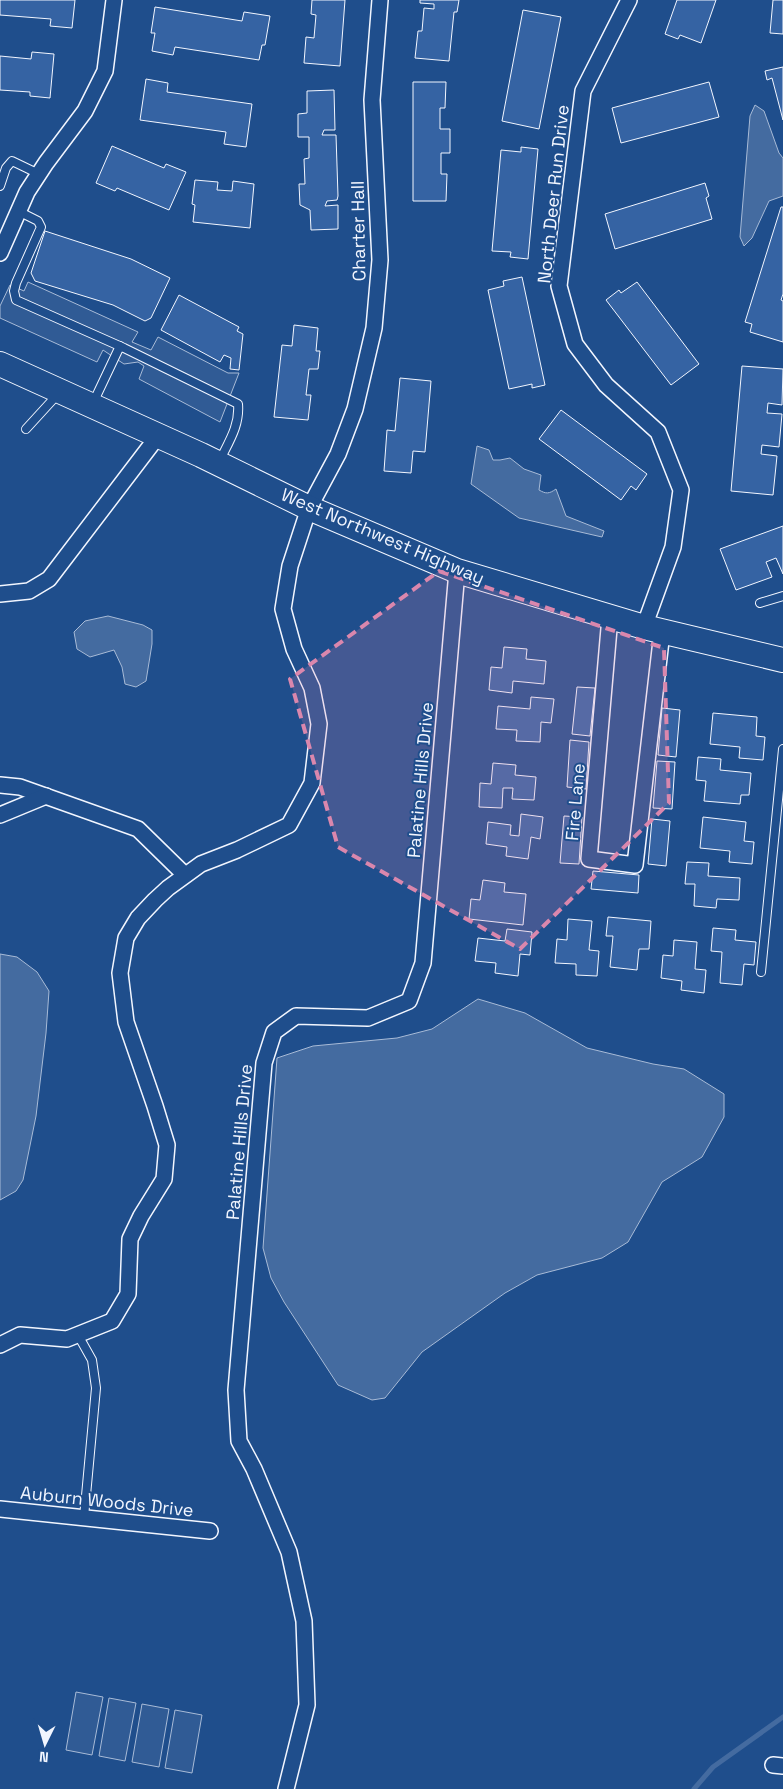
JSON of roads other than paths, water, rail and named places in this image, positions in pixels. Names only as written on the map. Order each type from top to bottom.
[{"type":"main road","name":"West Northwest Highway","points":[[0,364],[218,463],[309,508],[457,571],[653,629],[783,660]]},
{"type":"street","points":[[0,253],[26,192],[85,111],[105,71],[114,0]]},
{"type":"street","name":"Charter Hall","points":[[309,508],[338,454],[355,409],[374,328],[380,260],[372,100],[380,0]]},
{"type":"street","name":"North Deer Run Drive","points":[[629,0],[583,91],[559,286],[575,344],[606,385],[658,432],[681,490],[673,547],[653,629]]},
{"type":"street","points":[[0,594],[29,591],[49,578],[158,436]]},
{"type":"street","points":[[0,1345],[20,1335],[67,1339],[78,1335],[112,1321],[128,1294],[130,1240],[141,1216],[164,1179],[167,1145],[156,1106],[126,1022],[120,973],[126,938],[138,918],[168,888],[185,875],[201,864],[237,850],[289,825],[312,783],[319,724],[312,688],[294,649],[283,609],[290,566],[309,508]]},
{"type":"street","name":"Palatine Hills Drive","points":[[286,1789],[307,1706],[304,1621],[289,1552],[254,1469],[239,1441],[236,1390],[264,1063],[274,1032],[296,1016],[368,1018],[409,1001],[423,963],[457,571]]},
{"type":"street","name":"Fire Lane","points":[[610,617],[589,859],[635,865],[653,629]]},
{"type":"street","points":[[0,785],[20,787],[138,829],[185,875]]},
{"type":"street","points":[[0,816],[46,796]]},
{"type":"street","name":"Auburn Woods Drive","points":[[0,1509],[210,1532]]},
{"type":"lane","points":[[0,186],[6,168],[12,161],[39,174]]},
{"type":"lane","points":[[18,211],[38,221],[41,227],[16,283],[14,291],[16,300],[120,346],[238,404],[239,414],[236,428],[218,463]]},
{"type":"lane","points":[[92,406],[120,346]]},
{"type":"lane","points":[[26,429],[60,391]]},
{"type":"lane","points":[[760,604],[783,596]]},
{"type":"lane","points":[[761,972],[783,750]]},
{"type":"lane","points":[[78,1335],[92,1360],[96,1388],[84,1517]]},
{"type":"waterway","points":[[694,1789],[713,1767],[783,1717]]}]
